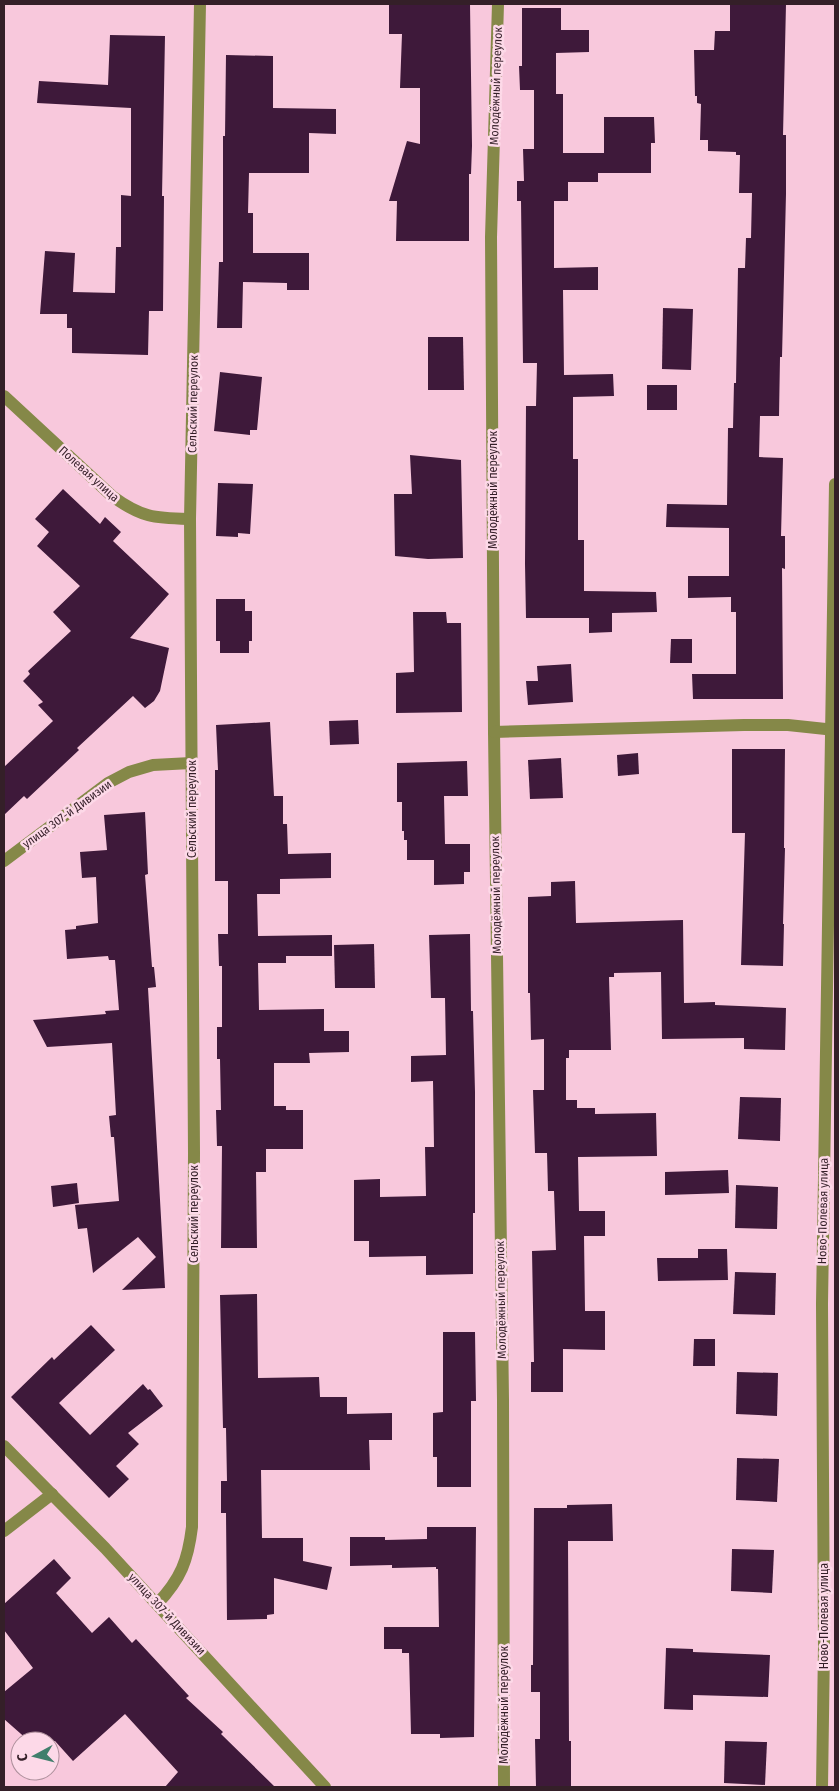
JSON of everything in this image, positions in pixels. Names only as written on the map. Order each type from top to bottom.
[{"type":"street","name":"Сельский переулок","points":[[157,1604],[171,1589],[182,1571],[190,1546],[192,1527],[194,1153],[190,519],[200,4]]},
{"type":"street","name":"Молодёжный переулок","points":[[498,4],[491,237],[504,1787]]},
{"type":"street","name":"Полевая улица","points":[[4,396],[125,506],[140,514],[156,518],[190,519]]},
{"type":"street","name":"Ново-Полевая улица","points":[[822,1787],[824,1637],[822,1304],[833,730],[835,484]]},
{"type":"street","points":[[494,732],[744,725],[788,725],[833,730]]},
{"type":"street","name":"улица 307-й Дивизии","points":[[4,861],[108,783],[153,765],[191,763]]},
{"type":"street","name":"улица 307-й Дивизии","points":[[4,1446],[157,1604],[324,1787]]},
{"type":"street","points":[[4,1530],[52,1494]]},
{"type":"building","points":[[389,4],[470,4],[472,146],[471,174],[469,174],[469,241],[396,241],[397,201],[389,201],[407,141],[420,144],[420,88],[400,88],[402,34],[389,34]]},
{"type":"building","points":[[730,4],[786,4],[783,135],[786,135],[786,194],[779,416],[760,416],[759,457],[783,458],[781,536],[785,536],[785,569],[782,568],[783,699],[693,699],[692,674],[736,674],[736,612],[731,612],[731,597],[688,598],[688,576],[729,576],[729,528],[666,527],[667,504],[727,505],[728,428],[733,428],[734,383],[736,383],[738,268],[745,268],[746,238],[751,238],[752,193],[739,193],[740,155],[736,155],[736,152],[708,151],[708,140],[700,140],[701,104],[697,103],[697,96],[695,96],[694,50],[714,50],[715,31],[730,31]]},
{"type":"building","points":[[522,8],[561,8],[561,30],[589,30],[589,52],[556,53],[556,94],[563,94],[563,153],[604,153],[604,117],[654,117],[655,143],[651,143],[651,173],[598,173],[598,182],[568,182],[568,201],[554,201],[554,268],[598,267],[598,290],[563,290],[564,375],[613,374],[614,396],[573,397],[573,459],[578,459],[578,540],[584,540],[584,591],[656,592],[657,612],[612,613],[612,632],[589,633],[589,618],[526,618],[526,406],[536,406],[537,363],[523,363],[521,201],[517,201],[517,181],[524,181],[523,149],[534,149],[534,90],[520,90],[519,66],[522,66]]},
{"type":"building","points":[[110,35],[165,36],[162,196],[164,196],[163,311],[149,311],[148,355],[72,353],[72,328],[67,328],[67,314],[40,314],[45,251],[75,253],[73,292],[115,293],[116,247],[121,247],[121,195],[131,196],[131,108],[37,103],[39,81],[108,85]]},
{"type":"building","points":[[226,55],[273,56],[273,108],[336,109],[336,134],[309,133],[309,173],[249,173],[248,213],[253,213],[253,253],[309,253],[309,290],[287,290],[287,283],[243,282],[242,328],[217,328],[219,262],[223,262],[223,136],[225,136]]},
{"type":"building","points":[[663,308],[693,309],[691,370],[662,369]]},
{"type":"building","points":[[428,337],[463,337],[464,390],[428,390]]},
{"type":"building","points":[[220,372],[262,377],[257,430],[250,430],[250,435],[214,431]]},
{"type":"building","points":[[647,385],[677,385],[677,410],[647,410]]},
{"type":"building","points":[[410,455],[461,460],[463,558],[428,559],[395,556],[394,494],[412,494]]},
{"type":"building","points":[[218,483],[253,484],[250,534],[238,533],[238,537],[216,536]]},
{"type":"building","points":[[63,489],[100,524],[105,517],[121,532],[113,541],[169,594],[130,638],[169,648],[160,691],[154,701],[145,708],[133,696],[77,748],[79,750],[27,799],[24,796],[4,815],[4,767],[53,721],[38,705],[43,702],[23,681],[30,674],[28,671],[71,631],[53,612],[80,586],[37,546],[49,532],[35,519]]},
{"type":"building","points":[[216,599],[245,599],[245,611],[252,611],[252,641],[249,641],[249,653],[220,653],[220,641],[216,641]]},
{"type":"building","points":[[413,612],[446,612],[447,623],[461,623],[462,712],[396,713],[396,673],[414,672]]},
{"type":"building","points":[[671,639],[692,639],[692,663],[670,663]]},
{"type":"building","points":[[571,664],[573,702],[528,705],[526,681],[538,681],[537,666]]},
{"type":"building","points":[[358,720],[359,744],[330,745],[329,721]]},
{"type":"building","points":[[270,722],[274,796],[283,796],[283,824],[287,824],[288,854],[331,853],[331,878],[280,879],[280,894],[257,894],[258,936],[332,935],[332,956],[286,956],[286,963],[258,963],[259,1010],[324,1009],[324,1031],[349,1031],[349,1052],[309,1053],[310,1063],[274,1063],[274,1106],[286,1106],[286,1110],[303,1110],[303,1149],[266,1149],[266,1172],[256,1172],[257,1248],[221,1248],[222,1146],[217,1146],[216,1110],[221,1110],[220,1059],[217,1059],[217,1027],[222,1027],[222,966],[219,966],[218,934],[228,934],[228,881],[215,881],[215,770],[218,770],[216,725]]},
{"type":"building","points":[[732,749],[785,749],[783,966],[741,965],[745,833],[732,833]]},
{"type":"building","points":[[638,753],[639,774],[618,776],[617,755]]},
{"type":"building","points":[[561,758],[563,798],[530,799],[528,760]]},
{"type":"building","points":[[467,761],[468,796],[444,796],[445,844],[470,844],[470,872],[464,872],[464,884],[434,885],[434,860],[407,860],[407,840],[404,840],[404,831],[402,831],[402,802],[397,802],[397,763]]},
{"type":"building","points":[[145,812],[148,874],[145,875],[152,967],[154,967],[156,987],[148,988],[165,1288],[122,1290],[156,1257],[138,1237],[93,1273],[87,1228],[78,1229],[75,1205],[119,1201],[114,1137],[111,1137],[109,1116],[116,1115],[112,1043],[47,1047],[33,1020],[106,1014],[105,1011],[119,1010],[115,960],[109,960],[108,956],[67,959],[65,930],[76,929],[76,926],[98,923],[96,877],[82,878],[80,852],[107,850],[104,815]]},
{"type":"building","points":[[575,881],[576,923],[683,920],[684,1003],[715,1002],[715,1005],[786,1008],[785,1050],[744,1049],[744,1038],[662,1039],[661,972],[614,973],[614,977],[609,977],[611,1050],[569,1050],[569,1058],[566,1058],[566,1100],[577,1100],[577,1108],[595,1108],[595,1114],[656,1113],[657,1156],[578,1157],[579,1211],[605,1211],[605,1236],[584,1236],[585,1311],[605,1311],[605,1350],[563,1349],[563,1392],[531,1392],[531,1362],[534,1362],[532,1251],[556,1250],[554,1191],[548,1191],[547,1153],[535,1153],[533,1090],[544,1090],[544,1039],[531,1040],[530,993],[528,993],[528,897],[551,896],[551,882]]},
{"type":"building","points":[[470,934],[475,1092],[473,1274],[426,1275],[426,1256],[369,1257],[369,1241],[354,1241],[354,1180],[380,1179],[380,1197],[426,1196],[425,1147],[434,1147],[433,1081],[411,1082],[411,1056],[446,1055],[445,998],[431,998],[429,935]]},
{"type":"building","points":[[374,944],[375,988],[335,988],[334,945]]},
{"type":"building","points":[[740,1097],[781,1098],[780,1141],[738,1139]]},
{"type":"building","points":[[728,1170],[729,1193],[665,1195],[665,1172]]},
{"type":"building","points":[[77,1183],[79,1203],[53,1207],[51,1186]]},
{"type":"building","points":[[736,1185],[778,1187],[777,1229],[735,1228]]},
{"type":"building","points":[[698,1249],[727,1249],[728,1280],[658,1281],[657,1258],[698,1258]]},
{"type":"building","points":[[735,1272],[776,1273],[775,1315],[733,1314]]},
{"type":"building","points":[[257,1294],[258,1378],[319,1377],[320,1397],[347,1397],[347,1414],[392,1413],[392,1440],[369,1440],[370,1470],[261,1470],[262,1538],[303,1538],[303,1561],[332,1567],[327,1590],[274,1578],[274,1614],[267,1615],[267,1619],[227,1620],[226,1513],[221,1513],[221,1481],[227,1481],[226,1428],[223,1428],[220,1295]]},
{"type":"building","points":[[91,1325],[115,1350],[59,1403],[90,1435],[143,1384],[148,1390],[150,1389],[163,1406],[128,1433],[139,1444],[116,1466],[129,1479],[109,1498],[11,1397],[52,1357],[54,1360]]},
{"type":"building","points":[[443,1332],[475,1332],[476,1401],[471,1401],[471,1487],[437,1487],[437,1457],[433,1457],[433,1413],[443,1412]]},
{"type":"building","points":[[694,1339],[715,1339],[715,1366],[693,1366]]},
{"type":"building","points":[[737,1372],[778,1373],[777,1416],[736,1414]]},
{"type":"building","points":[[737,1458],[779,1459],[777,1502],[736,1500]]},
{"type":"building","points":[[612,1504],[613,1541],[568,1541],[571,1787],[536,1787],[535,1739],[540,1739],[540,1692],[531,1692],[531,1665],[533,1665],[534,1508],[567,1508],[567,1505]]},
{"type":"building","points":[[427,1527],[476,1527],[474,1737],[440,1738],[440,1734],[411,1734],[409,1653],[402,1653],[402,1649],[384,1649],[384,1627],[439,1627],[438,1569],[436,1567],[392,1568],[392,1565],[350,1566],[350,1537],[385,1537],[385,1540],[427,1539]]},
{"type":"building","points":[[732,1549],[774,1550],[772,1593],[731,1591]]},
{"type":"building","points":[[54,1559],[71,1578],[56,1593],[92,1633],[109,1617],[132,1643],[136,1639],[189,1696],[186,1698],[223,1732],[221,1734],[275,1787],[165,1787],[178,1772],[125,1714],[73,1761],[60,1747],[60,1731],[18,1731],[4,1719],[4,1692],[33,1668],[4,1630],[4,1604]]},
{"type":"building","points":[[666,1648],[693,1649],[693,1652],[770,1655],[768,1697],[693,1695],[693,1710],[664,1709]]},
{"type":"building","points":[[725,1741],[767,1742],[765,1785],[724,1783]]}]
